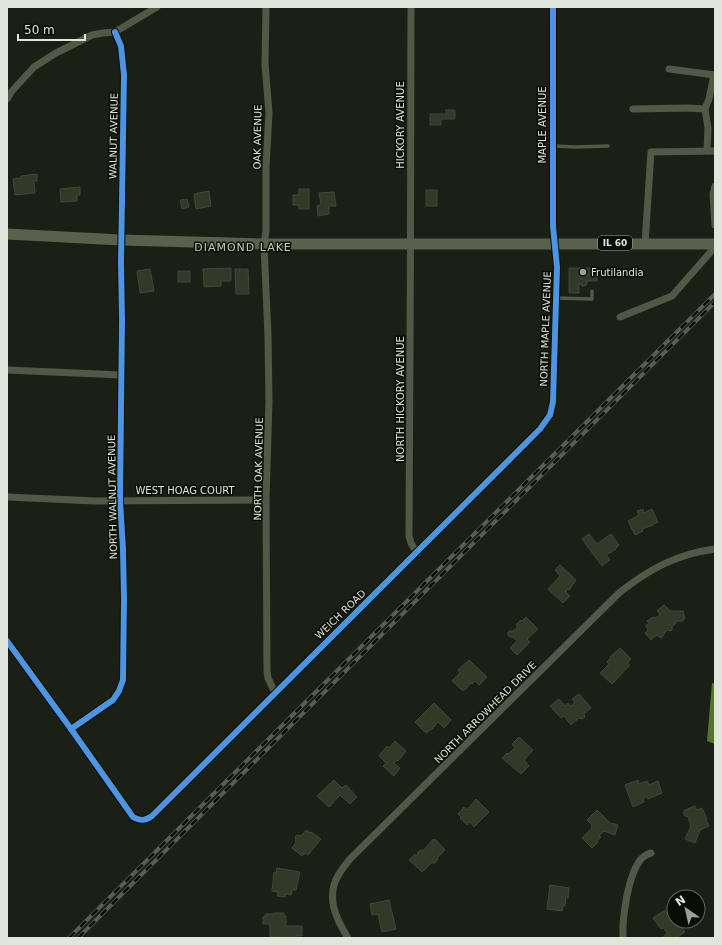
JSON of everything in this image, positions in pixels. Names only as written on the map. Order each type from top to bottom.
[{"type":"main road","name":"IL 60","points":[[7,234],[121,240],[264,244],[554,243],[715,245]]},
{"type":"street","points":[[7,99],[12,91],[34,67],[56,53],[92,36],[116,32],[157,7]]},
{"type":"street","name":"OAK AVENUE","points":[[264,244],[266,231],[266,167],[269,114],[265,64],[266,7]]},
{"type":"street","name":"HICKORY AVENUE","points":[[411,7],[411,244]]},
{"type":"street","name":"MAPLE AVENUE","points":[[553,7],[552,146],[554,243]]},
{"type":"street","name":"WALNUT AVENUE","points":[[116,32],[121,46],[124,75],[121,240]]},
{"type":"street","points":[[669,69],[714,75],[709,99],[705,109],[708,128],[707,151]]},
{"type":"street","points":[[633,109],[705,109]]},
{"type":"street","points":[[645,244],[650,152],[715,151]]},
{"type":"street","points":[[715,186],[713,194],[715,225]]},
{"type":"street","name":"NORTH WALNUT AVENUE","points":[[71,729],[113,700],[119,691],[123,680],[124,549],[120,500],[121,240]]},
{"type":"street","name":"NORTH MAPLE AVENUE","points":[[550,415],[553,402],[557,267],[554,243]]},
{"type":"street","name":"NORTH OAK AVENUE","points":[[264,244],[269,401],[266,500],[267,672],[269,682],[275,693]]},
{"type":"street","name":"NORTH HICKORY AVENUE","points":[[411,244],[409,536],[411,543],[417,552]]},
{"type":"street","points":[[620,318],[672,296],[715,245]]},
{"type":"street","points":[[7,370],[121,375]]},
{"type":"street","name":"WEICH ROAD","points":[[71,729],[133,818],[139,820],[147,819],[152,816],[540,429],[550,415]]},
{"type":"street","name":"WEST HOAG COURT","points":[[7,497],[95,501],[266,500]]},
{"type":"street","name":"NORTH ARROWHEAD DRIVE","points":[[348,938],[336,917],[332,895],[335,881],[350,860],[617,595],[634,581],[664,564],[685,555],[715,549]]},
{"type":"street","points":[[7,641],[71,729]]},
{"type":"street","points":[[624,938],[624,917],[627,896],[635,870],[640,860],[645,855],[651,853]]},
{"type":"lane","points":[[552,146],[608,146]]},
{"type":"lane","points":[[555,298],[592,299],[592,291]]},
{"type":"shaded area","points":[[712,683],[715,683],[715,744],[707,741]]},
{"type":"building","points":[[446,110],[455,110],[455,119],[441,119],[441,125],[430,125],[430,114],[446,114]]},
{"type":"building","points":[[37,174],[37,181],[34,181],[35,193],[15,195],[13,179],[21,178],[21,176]]},
{"type":"building","points":[[80,187],[80,195],[77,195],[77,201],[61,202],[60,189]]},
{"type":"building","points":[[299,189],[309,189],[309,209],[299,209],[299,205],[293,205],[293,195],[299,195]]},
{"type":"building","points":[[426,190],[437,190],[437,206],[426,206]]},
{"type":"building","points":[[209,191],[211,206],[196,209],[194,194]]},
{"type":"building","points":[[334,192],[336,206],[329,206],[329,214],[318,216],[317,206],[321,205],[319,193]]},
{"type":"building","points":[[187,199],[189,207],[182,209],[180,200]]},
{"type":"building","points":[[231,268],[231,281],[221,281],[221,286],[204,287],[203,269]]},
{"type":"building","points":[[569,268],[591,268],[591,275],[597,275],[597,281],[587,281],[587,285],[582,286],[579,284],[579,293],[569,293]]},
{"type":"building","points":[[150,269],[154,291],[140,293],[137,271]]},
{"type":"building","points":[[235,269],[248,269],[249,294],[236,294]]},
{"type":"building","points":[[178,271],[190,271],[190,282],[178,282]]},
{"type":"building","points":[[643,509],[644,513],[652,509],[658,522],[642,529],[643,531],[635,535],[628,521],[639,515],[637,511]]},
{"type":"building","points":[[589,534],[597,544],[611,534],[619,545],[616,549],[606,555],[610,560],[602,566],[582,539]]},
{"type":"building","points":[[560,565],[576,580],[569,590],[568,588],[566,592],[570,596],[563,603],[548,589],[560,576],[555,570]]},
{"type":"building","points":[[664,605],[670,611],[683,611],[685,619],[683,619],[683,621],[676,621],[672,627],[672,630],[667,630],[662,637],[660,638],[657,635],[651,640],[645,633],[648,630],[646,625],[650,623],[647,621],[653,617],[656,618],[660,614],[657,611]]},
{"type":"building","points":[[526,617],[538,629],[527,639],[530,642],[517,655],[510,648],[517,641],[508,635],[508,632],[513,631],[518,627],[516,625]]},
{"type":"building","points":[[620,648],[631,659],[627,663],[630,665],[612,684],[600,673],[609,664],[607,662],[611,658],[610,657]]},
{"type":"building","points":[[469,660],[487,677],[479,685],[475,681],[465,690],[462,690],[452,681],[460,673],[458,670]]},
{"type":"building","points":[[579,694],[591,708],[584,714],[585,717],[582,719],[579,718],[571,725],[564,716],[561,718],[550,706],[559,699],[565,706],[568,703],[571,706],[575,702],[572,699]]},
{"type":"building","points":[[434,703],[451,720],[444,728],[438,722],[426,733],[415,722]]},
{"type":"building","points":[[519,737],[533,750],[524,760],[529,766],[521,774],[502,758],[515,748],[512,744]]},
{"type":"building","points":[[395,741],[406,751],[398,761],[397,760],[394,763],[400,768],[394,776],[383,766],[386,763],[379,756],[387,746],[389,748]]},
{"type":"building","points":[[334,780],[342,788],[346,785],[357,797],[350,804],[340,795],[329,807],[317,796]]},
{"type":"building","points":[[638,780],[639,784],[647,781],[649,785],[658,781],[662,793],[648,799],[647,796],[643,798],[644,802],[633,807],[625,785]]},
{"type":"building","points":[[476,799],[489,812],[474,827],[470,822],[467,825],[458,814],[464,807],[467,810]]},
{"type":"building","points":[[695,806],[697,810],[702,808],[709,826],[700,830],[695,843],[685,839],[691,826],[688,817],[683,813],[685,810]]},
{"type":"building","points":[[597,810],[610,823],[618,825],[615,835],[604,831],[599,836],[601,837],[597,841],[598,842],[592,848],[582,838],[591,829],[592,825],[587,820]]},
{"type":"building","points":[[306,830],[321,839],[308,855],[305,853],[302,856],[292,848],[296,842],[295,837],[297,835],[301,836]]},
{"type":"building","points":[[433,839],[434,841],[435,839],[445,850],[437,858],[438,859],[435,863],[431,863],[422,872],[409,860],[415,854],[417,856],[418,852],[421,850],[424,850]]},
{"type":"building","points":[[277,868],[300,872],[296,890],[292,890],[291,895],[286,894],[285,897],[277,896],[278,892],[272,891],[274,872],[276,873]]},
{"type":"building","points":[[550,885],[569,888],[568,898],[566,897],[565,906],[563,906],[562,911],[547,909]]},
{"type":"building","points":[[389,900],[396,929],[382,932],[378,914],[372,915],[370,904]]},
{"type":"building","points":[[665,910],[666,929],[683,929],[685,932],[676,938],[663,938],[667,932],[663,928],[661,929],[653,918]]},
{"type":"building","points":[[284,913],[284,916],[286,916],[286,926],[302,926],[302,936],[296,936],[296,938],[270,937],[270,924],[263,924],[263,917],[265,917],[265,914]]},
{"type":"railway","points":[[69,938],[715,294]]},
{"type":"railway","points":[[78,938],[715,302]]},
{"type":"cycle path","points":[[7,641],[133,817],[140,820],[145,820],[152,816],[540,429],[550,415],[553,402],[557,267],[553,226],[553,7]]},
{"type":"cycle path","points":[[71,729],[113,700],[119,691],[123,680],[124,599],[120,500],[122,320],[121,263],[124,75],[121,46],[115,32]]},
{"type":"place","name":"Frutilandia","points":[[583,272]]},
{"type":"district","name":"DIAMOND LAKE","points":[[243,247]]}]
